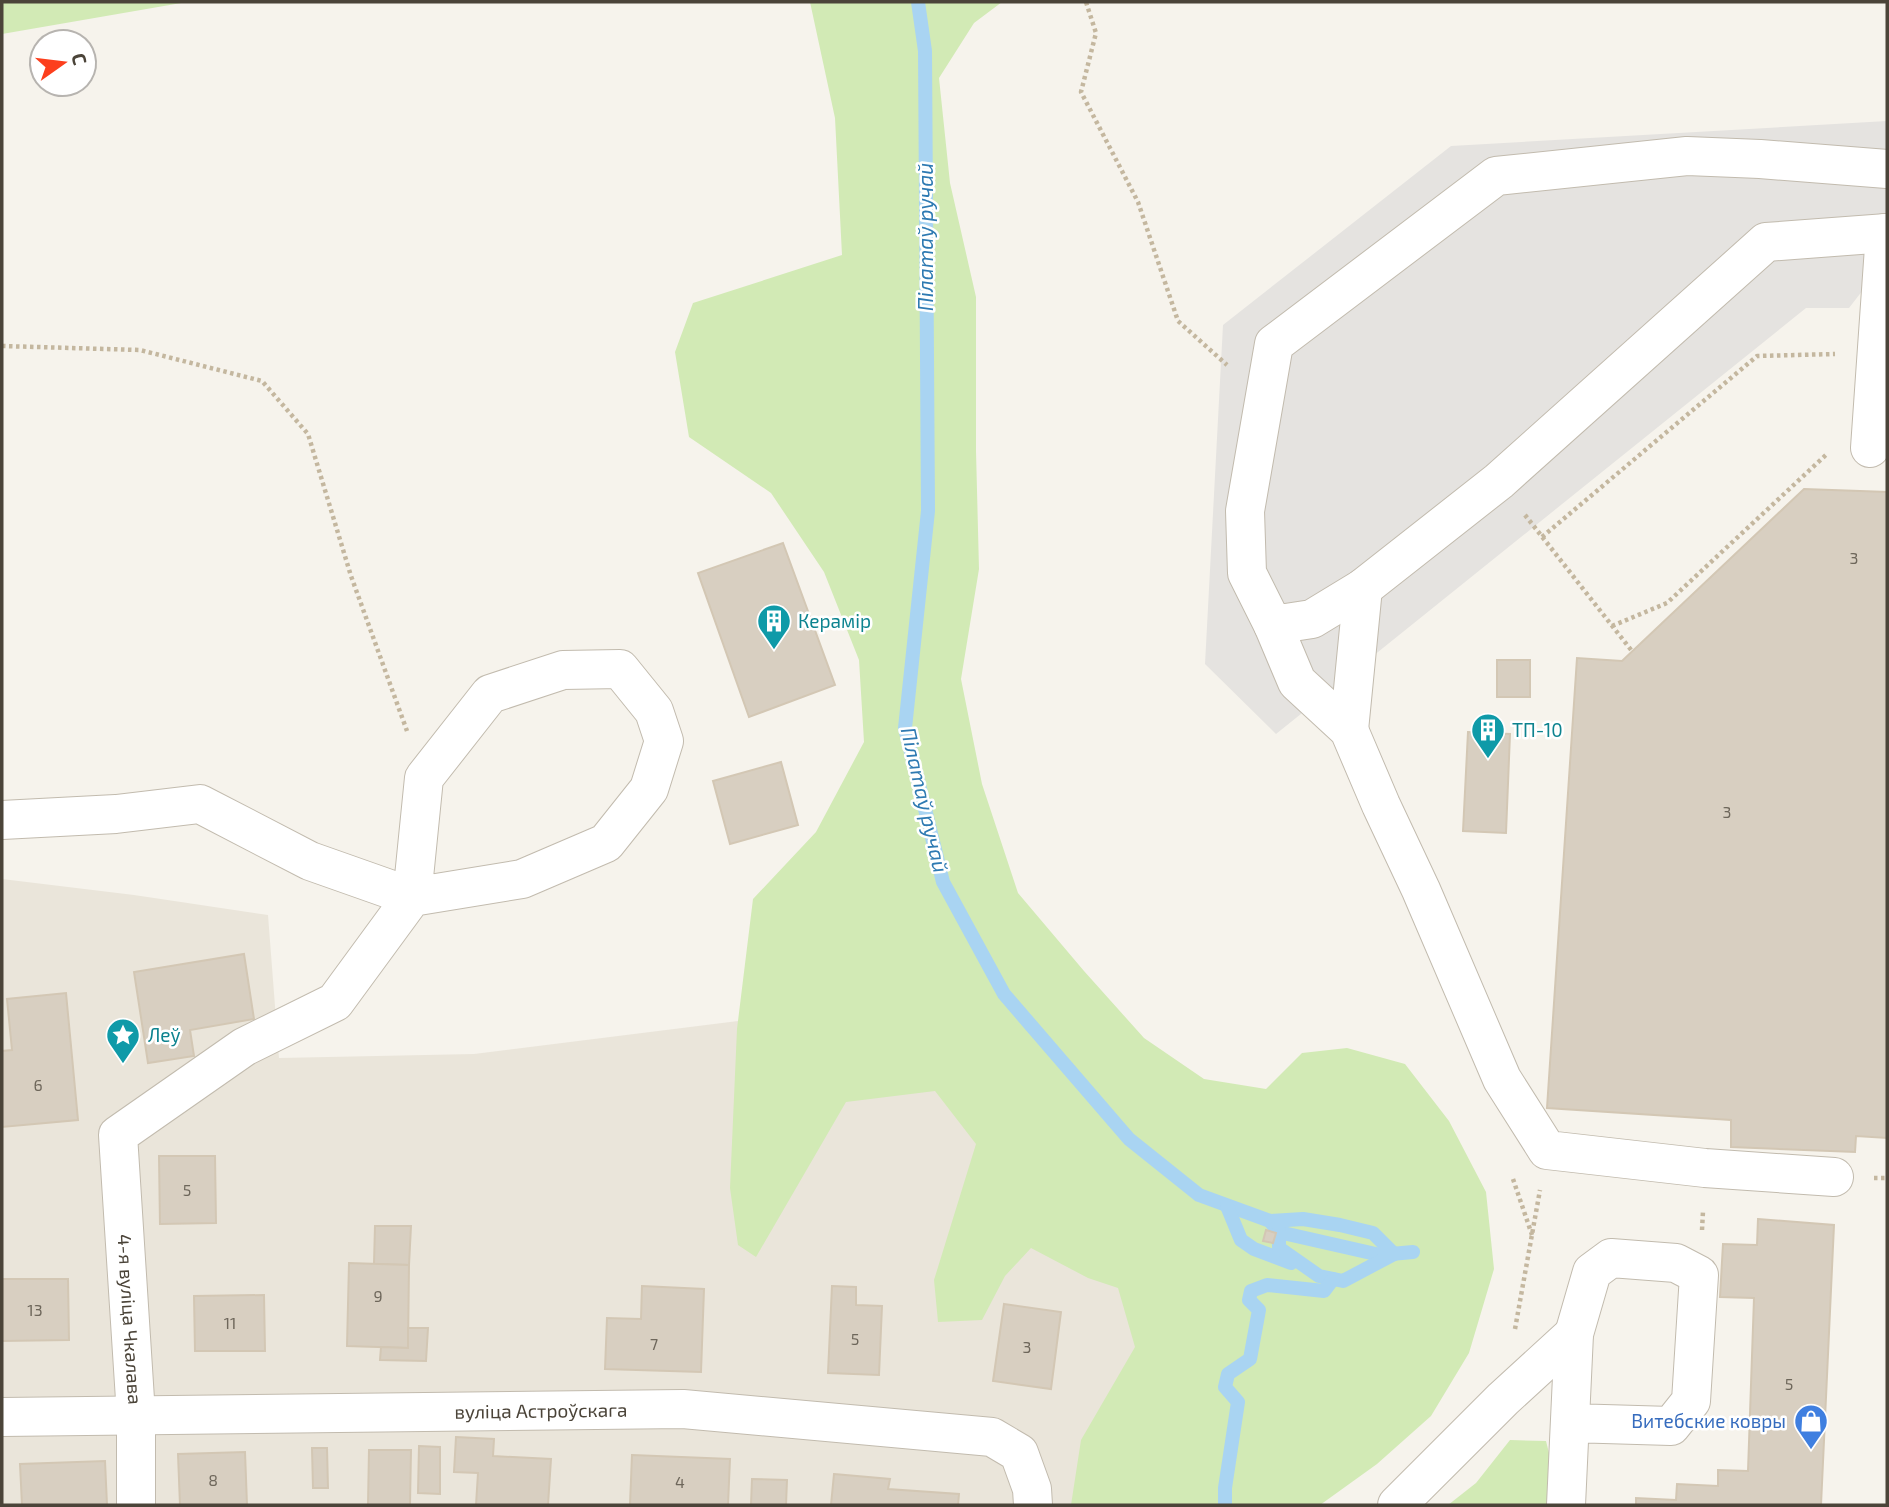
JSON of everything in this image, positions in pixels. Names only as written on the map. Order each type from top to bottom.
[{"type":"street","points":[[1834,1177],[1705,1168],[1547,1150],[1502,1079],[1349,730],[1297,682],[1247,573],[1245,511],[1274,344],[1496,176],[1687,156],[1887,169]]},
{"type":"street","points":[[1273,625],[1312,619],[1363,588],[1499,481],[1766,242],[1886,233],[1870,448]]},
{"type":"street","points":[[1349,730],[1363,588]]},
{"type":"street","points":[[2,820],[116,814],[200,804],[310,860],[412,897],[522,879],[606,843],[649,789],[664,741],[654,710],[620,670],[563,670],[489,694],[424,778],[412,897]]},
{"type":"street","name":"4-я вуліца Чкалава","points":[[136,1505],[136,1415],[118,1135],[244,1047],[335,1002],[412,897]]},
{"type":"street","points":[[1566,1505],[1574,1334],[1592,1272],[1611,1258],[1676,1264],[1699,1275],[1690,1401],[1671,1426],[1570,1423]]},
{"type":"street","points":[[1397,1505],[1503,1399],[1574,1334]]},
{"type":"street","name":"вуліца Астроўскага","points":[[2,1417],[683,1409],[992,1437],[1019,1452],[1032,1489],[1032,1505]]},
{"type":"path","points":[[1086,2],[1096,33],[1081,92],[1138,202],[1178,321],[1265,398]]},
{"type":"path","points":[[2,346],[140,350],[262,382],[309,434],[351,576],[424,778]]},
{"type":"path","points":[[1542,537],[1757,356],[1877,353]]},
{"type":"path","points":[[1612,626],[1667,603],[1829,452],[1870,448]]},
{"type":"path","points":[[1499,481],[1632,652]]},
{"type":"path","points":[[1514,1334],[1547,1150]]},
{"type":"path","points":[[1699,1275],[1705,1168]]},
{"type":"shaded area","points":[[1887,121],[1887,259],[1849,308],[1806,308],[1276,734],[1205,664],[1223,325],[1451,146]]},
{"type":"shaded area","points":[[2,879],[268,915],[279,1058],[474,1054],[835,1009],[990,1083],[1174,1361],[1147,1505],[2,1505]]},
{"type":"green space","points":[[2,2],[187,2],[28,28],[2,34]]},
{"type":"green space","points":[[810,2],[1002,2],[974,23],[939,78],[950,183],[976,297],[979,569],[961,679],[982,784],[1018,893],[1144,1038],[1204,1079],[1266,1089],[1302,1053],[1347,1048],[1405,1064],[1449,1121],[1486,1192],[1494,1269],[1469,1353],[1431,1416],[1377,1464],[1320,1505],[1071,1505],[1081,1440],[1135,1347],[1118,1288],[1088,1278],[1031,1248],[1005,1276],[982,1320],[938,1322],[934,1280],[976,1144],[935,1091],[846,1102],[756,1257],[738,1245],[730,1188],[737,1029],[753,899],[816,832],[864,742],[859,660],[824,572],[771,493],[689,437],[675,352],[693,303],[842,255],[835,118]]},
{"type":"green space","points":[[1510,1440],[1546,1441],[1553,1469],[1552,1505],[1448,1505],[1476,1483]]},
{"type":"building","points":[[1804,489],[1887,492],[1887,1138],[1856,1136],[1855,1152],[1731,1147],[1731,1120],[1547,1108],[1577,658],[1622,661]]},
{"type":"building","name":"Керамір","points":[[783,543],[835,685],[749,717],[698,573]]},
{"type":"building","points":[[1497,660],[1530,660],[1530,697],[1497,697]]},
{"type":"building","name":"ТП-10","points":[[1468,732],[1510,734],[1506,833],[1463,831]]},
{"type":"building","points":[[781,762],[798,825],[730,844],[713,781]]},
{"type":"building","points":[[244,954],[254,1019],[190,1030],[194,1056],[148,1063],[134,972]]},
{"type":"building","points":[[66,993],[78,1120],[2,1127],[2,1051],[12,1050],[7,999]]},
{"type":"building","points":[[159,1156],[215,1156],[216,1223],[160,1224]]},
{"type":"building","points":[[1758,1219],[1834,1225],[1821,1505],[1636,1505],[1636,1498],[1676,1500],[1677,1484],[1718,1486],[1718,1470],[1748,1471],[1754,1298],[1720,1297],[1723,1244],[1757,1245]]},
{"type":"building","points":[[375,1226],[411,1226],[409,1265],[374,1264]]},
{"type":"building","points":[[1266,1230],[1276,1233],[1273,1243],[1263,1241]]},
{"type":"building","points":[[349,1263],[409,1265],[408,1348],[347,1346]]},
{"type":"building","points":[[2,1279],[68,1279],[69,1340],[2,1341]]},
{"type":"building","points":[[642,1286],[704,1289],[701,1372],[605,1369],[607,1318],[641,1319]]},
{"type":"building","points":[[832,1286],[856,1287],[856,1305],[882,1306],[879,1375],[828,1373]]},
{"type":"building","points":[[264,1295],[265,1351],[195,1351],[194,1296]]},
{"type":"building","points":[[1004,1304],[1061,1312],[1051,1389],[993,1381]]},
{"type":"building","points":[[408,1328],[428,1328],[426,1361],[380,1360],[381,1347],[408,1348]]},
{"type":"building","points":[[456,1437],[494,1439],[493,1456],[551,1459],[548,1505],[476,1505],[478,1473],[454,1472]]},
{"type":"building","points":[[419,1446],[440,1447],[440,1494],[418,1493]]},
{"type":"building","points":[[312,1448],[327,1448],[328,1488],[313,1488]]},
{"type":"building","points":[[369,1450],[411,1450],[410,1505],[368,1505]]},
{"type":"building","points":[[245,1452],[247,1505],[180,1505],[178,1454]]},
{"type":"building","points":[[632,1455],[730,1459],[728,1505],[630,1505]]},
{"type":"building","points":[[105,1461],[107,1505],[22,1505],[20,1464]]},
{"type":"building","points":[[834,1474],[890,1479],[888,1489],[959,1494],[958,1505],[831,1505]]},
{"type":"building","points":[[752,1479],[787,1480],[786,1505],[751,1505]]},
{"type":"waterway","name":"Пілатаў ручай","points":[[918,2],[925,51],[928,511],[905,728],[943,882],[1004,994],[1129,1139],[1199,1195],[1270,1221],[1279,1232],[1380,1255],[1413,1252]]},
{"type":"waterway","points":[[1227,1206],[1241,1240],[1254,1249],[1291,1263]]},
{"type":"waterway","name":"Пілатаў ручай","points":[[1270,1221],[1303,1219],[1373,1233],[1394,1254],[1343,1281],[1319,1276],[1279,1248],[1279,1232]]},
{"type":"waterway","points":[[1225,1505],[1225,1488],[1238,1402],[1225,1387],[1228,1374],[1250,1359],[1259,1310],[1249,1300],[1251,1291],[1267,1285],[1324,1291],[1333,1279]]},
{"type":"place","name":"Керамір","points":[[774,651]]},
{"type":"place","name":"ТП-10","points":[[1488,760]]},
{"type":"place","name":"Леў","points":[[123,1065]]},
{"type":"place","name":"Витебские ковры","points":[[1811,1451]]}]
